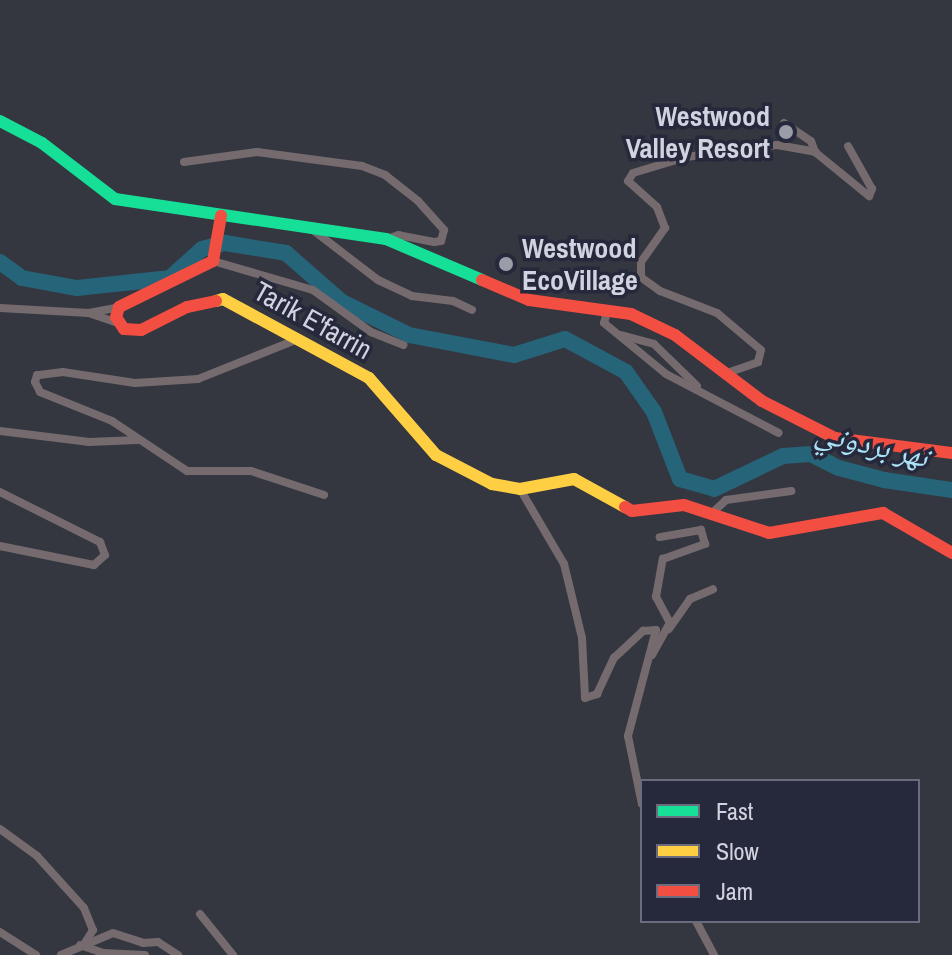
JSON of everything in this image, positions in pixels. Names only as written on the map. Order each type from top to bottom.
[{"type":"street","points":[[0,121],[42,143],[115,199],[386,239],[529,300],[631,314],[675,335],[772,407],[835,438],[952,453]]},
{"type":"street","points":[[784,123],[811,141],[815,152]]},
{"type":"street","points":[[724,374],[758,362],[761,350],[717,313],[660,291],[641,277],[641,262],[665,228],[657,207],[628,181],[633,173],[686,157],[777,145],[815,152],[869,196],[872,189],[848,146]]},
{"type":"street","points":[[184,162],[257,152],[362,166],[385,175],[418,201],[444,230],[441,241],[399,235],[386,239]]},
{"type":"street","points":[[215,256],[221,216]]},
{"type":"street","points":[[309,226],[378,280],[412,296],[453,301],[472,310]]},
{"type":"street","points":[[0,308],[89,313],[119,307],[215,256],[313,290],[371,332],[404,345]]},
{"type":"street","name":"Tarik E'farrin","points":[[118,323],[128,332],[141,330],[187,307],[223,299],[293,341],[369,378],[428,447],[455,468],[492,484],[520,489],[574,479],[632,511],[684,505],[769,533],[883,513],[952,553]]},
{"type":"street","points":[[89,313],[118,323],[119,307]]},
{"type":"street","points":[[607,312],[604,323],[666,374],[697,387],[779,433]]},
{"type":"street","points":[[619,334],[654,344],[697,387]]},
{"type":"street","points":[[293,341],[198,379],[135,383],[104,375],[37,375],[40,392],[112,421],[187,471],[251,471],[324,495]]},
{"type":"street","points":[[0,431],[89,442],[139,440]]},
{"type":"street","points":[[520,489],[564,564],[566,591],[582,638],[583,695],[597,694],[614,658],[643,631],[652,628],[657,635],[646,662],[628,736],[640,794]]},
{"type":"street","points":[[710,515],[726,500],[791,491]]},
{"type":"street","points":[[0,492],[100,542],[105,555],[94,565],[0,546]]},
{"type":"street","points":[[660,537],[701,530],[705,544],[663,559],[656,597],[668,615],[669,629]]},
{"type":"street","points":[[646,662],[690,599],[713,589]]},
{"type":"street","points":[[0,829],[37,856],[84,908],[93,930],[83,944]]},
{"type":"street","points":[[200,914],[233,955]]},
{"type":"street","points":[[697,923],[714,955]]},
{"type":"street","points":[[0,932],[36,955]]},
{"type":"street","points":[[61,955],[113,933],[158,942],[178,955]]},
{"type":"street","points":[[83,944],[103,953],[145,955]]},
{"type":"waterway","name":"نهر بردوني","points":[[0,262],[22,278],[77,288],[170,278],[202,249],[225,243],[286,253],[342,302],[409,335],[514,355],[565,339],[626,372],[654,412],[680,479],[714,489],[783,456],[811,454],[839,468],[884,480],[952,490]]},
{"type":"traffic: fast","points":[[0,121],[42,143],[115,199],[386,239],[482,280]]},
{"type":"traffic: slow","points":[[216,301],[223,299],[369,378],[436,455],[492,484],[520,489],[574,479],[625,507]]},
{"type":"traffic: jam","points":[[216,301],[187,307],[141,330],[124,329],[116,317],[119,307],[213,261],[221,216]]},
{"type":"traffic: jam","points":[[482,280],[529,300],[631,314],[675,335],[762,401],[835,438],[952,453]]},
{"type":"traffic: jam","points":[[625,507],[632,511],[684,505],[769,533],[883,513],[952,553]]},
{"type":"place","name":"Westwood Valley Resort","points":[[786,132]]},
{"type":"place","name":"Westwood EcoVillage","points":[[506,264]]}]
